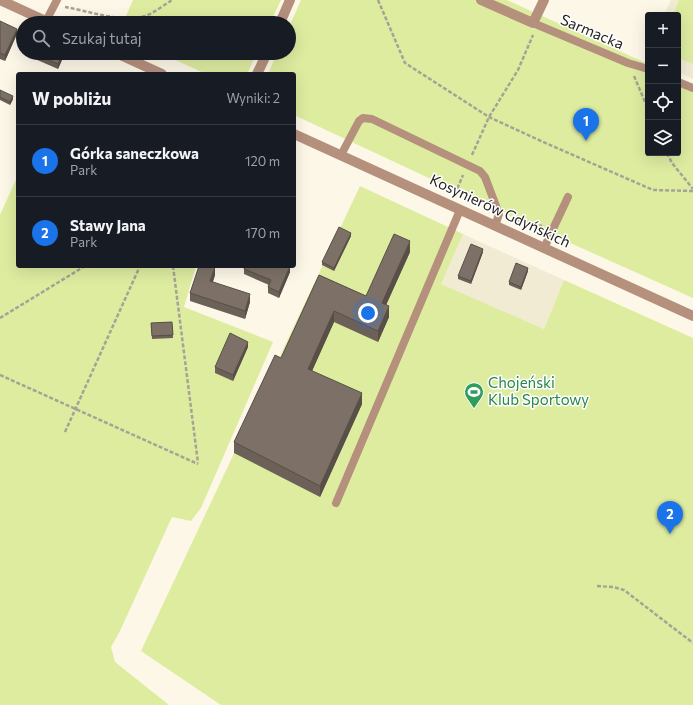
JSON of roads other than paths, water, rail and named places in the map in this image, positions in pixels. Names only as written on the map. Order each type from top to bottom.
[{"type":"street","points":[[0,0],[35,16]]},
{"type":"street","points":[[283,16],[290,0]]},
{"type":"street","name":"Sarmacka","points":[[481,0],[533,23]]},
{"type":"street","points":[[533,23],[544,0]]},
{"type":"street","points":[[131,60],[158,72]]},
{"type":"street","points":[[258,72],[264,60]]},
{"type":"street","name":"Kosynierów Gdyńskich","points":[[296,135],[693,316]]},
{"type":"lane","points":[[51,16],[59,3]]},
{"type":"lane","name":"Sarmacka","points":[[533,23],[645,69]]},
{"type":"lane","points":[[681,83],[693,88]]},
{"type":"lane","points":[[341,155],[359,121],[363,118],[372,119],[480,171],[485,177],[499,214],[495,226]]},
{"type":"lane","points":[[544,248],[568,197]]},
{"type":"lane","points":[[336,503],[460,210]]},
{"type":"place","name":"Górka saneczkowa","points":[[586,141]]},
{"type":"place","name":"Chojeński Klub Sportowy","points":[[474,409]]},
{"type":"place","name":"Stawy Jana","points":[[670,534]]}]
